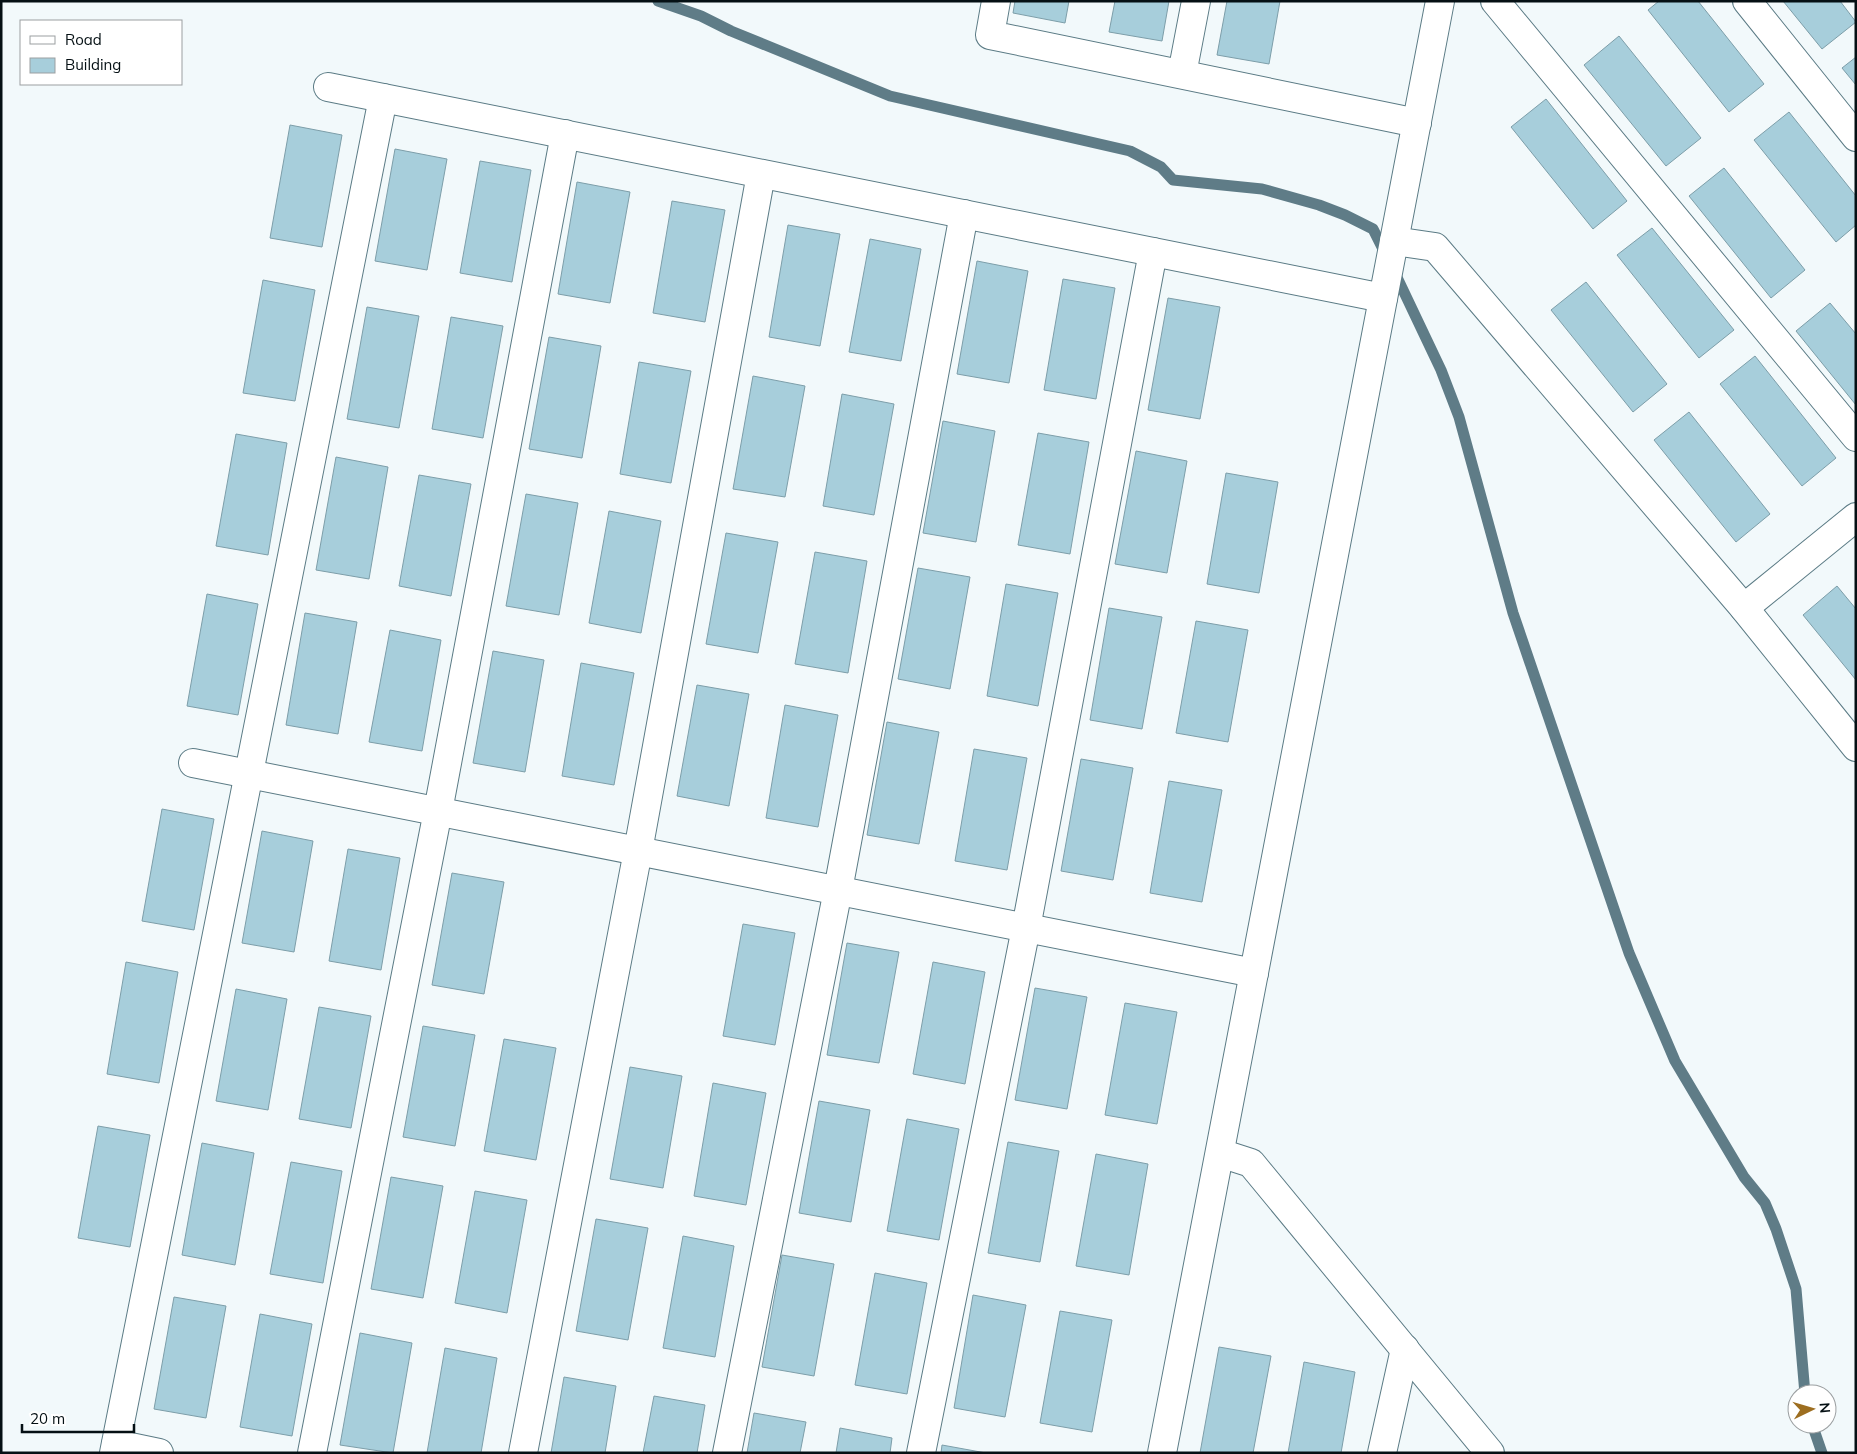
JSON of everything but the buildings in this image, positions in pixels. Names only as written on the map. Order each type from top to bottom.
[{"type":"street","points":[[996,1],[990,35],[1417,123]]},
{"type":"street","points":[[1182,74],[1196,1]]},
{"type":"street","points":[[1162,1453],[1440,1]]},
{"type":"street","points":[[1495,1],[1856,437]]},
{"type":"street","points":[[1747,1],[1856,137]]},
{"type":"street","points":[[328,87],[1383,298]]},
{"type":"street","points":[[159,1453],[115,1448],[383,98]]},
{"type":"street","points":[[312,1453],[438,811],[565,134]]},
{"type":"street","points":[[523,1453],[638,851],[760,174]]},
{"type":"street","points":[[727,1453],[838,890],[964,214]]},
{"type":"street","points":[[1394,241],[1435,247],[1744,608],[1856,747]]},
{"type":"street","points":[[921,1453],[1026,928],[1153,252]]},
{"type":"street","points":[[1744,608],[1856,516]]},
{"type":"street","points":[[193,763],[1254,973]]},
{"type":"street","points":[[1220,1152],[1251,1163],[1490,1453]]},
{"type":"street","points":[[1382,1453],[1405,1349]]},
{"type":"waterway","points":[[658,1],[701,16],[731,31],[890,96],[1130,151],[1161,167],[1173,180],[1262,189],[1319,205],[1373,229],[1387,257]]},
{"type":"waterway","points":[[1394,271],[1441,370],[1459,417],[1513,613],[1629,953],[1675,1061],[1744,1177],[1765,1203],[1776,1229],[1796,1289],[1804,1384]]},
{"type":"waterway","points":[[1815,1434],[1822,1453]]}]
